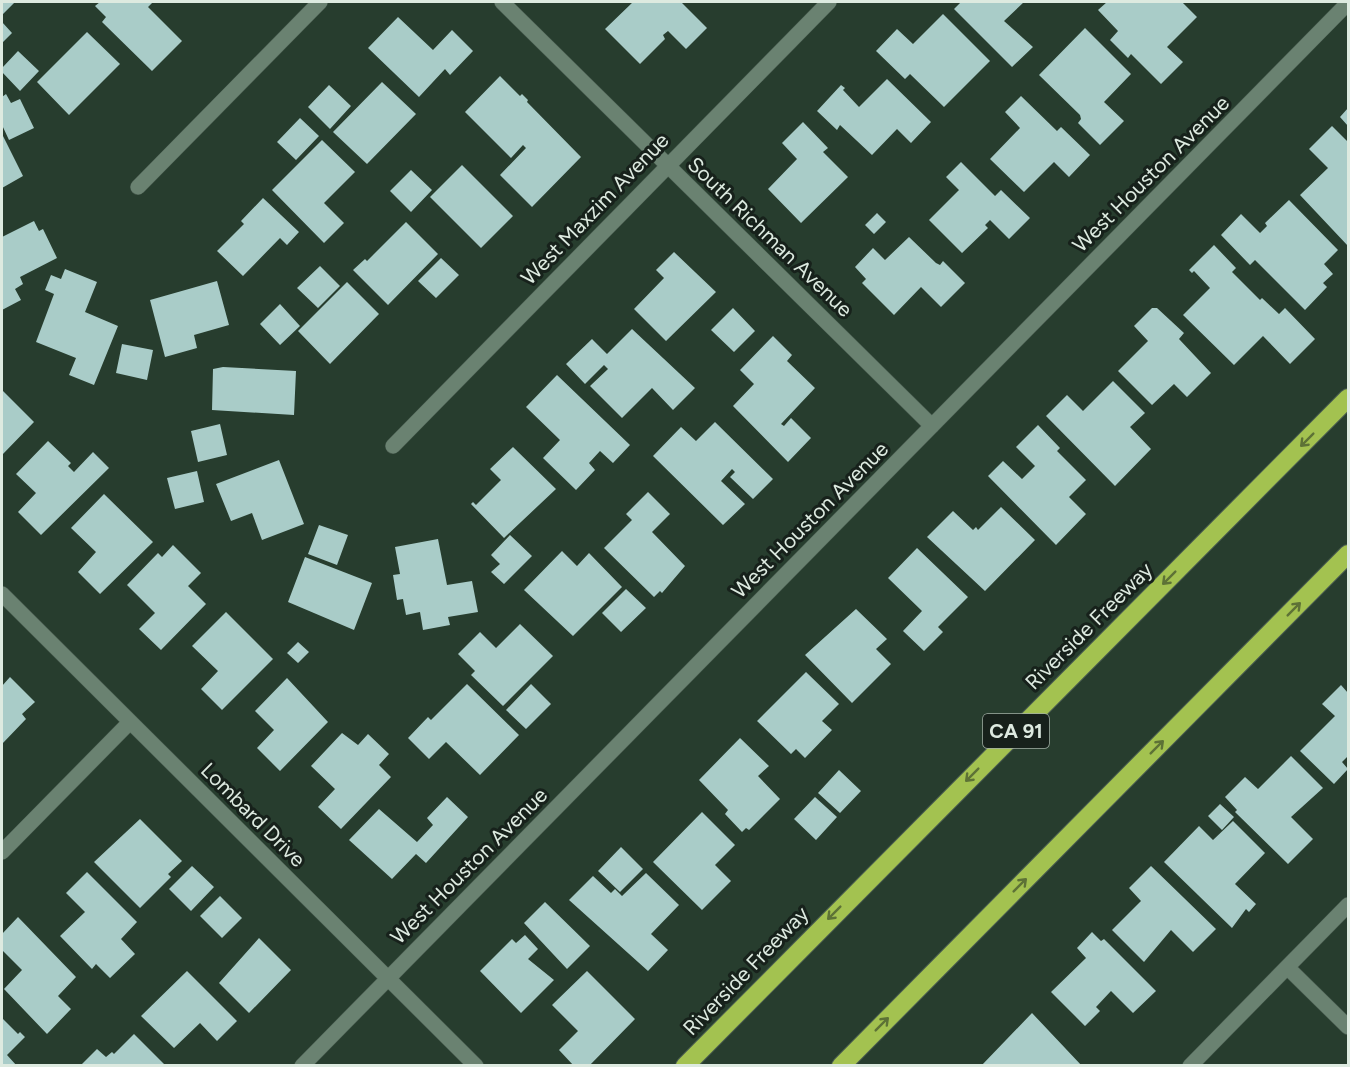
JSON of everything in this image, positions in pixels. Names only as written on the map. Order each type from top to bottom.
[{"type":"highway","name":"Riverside Freeway","points":[[685,1065],[1348,398]]},
{"type":"highway","points":[[841,1065],[1348,554]]},
{"type":"street","points":[[138,187],[320,2]]},
{"type":"street","name":"South Richman Avenue","points":[[502,2],[932,426]]},
{"type":"street","name":"West Maxzim Avenue","points":[[393,446],[829,2]]},
{"type":"street","name":"West Houston Avenue","points":[[302,1065],[1348,3]]},
{"type":"street","name":"Lombard Drive","points":[[2,594],[476,1065]]},
{"type":"street","points":[[2,852],[130,722]]},
{"type":"street","points":[[1190,1065],[1348,905]]},
{"type":"street","points":[[1287,967],[1348,1027]]},
{"type":"building","points":[[2,2],[15,2],[2,15]]},
{"type":"building","points":[[100,2],[153,2],[148,7],[182,41],[152,71],[102,22],[106,17],[95,6]]},
{"type":"building","points":[[633,2],[681,2],[707,28],[686,49],[668,31],[663,35],[665,39],[640,64],[605,29]]},
{"type":"building","points":[[961,2],[1024,2],[1004,21],[1033,47],[1012,67],[954,9]]},
{"type":"building","points":[[1107,2],[1182,2],[1197,17],[1167,47],[1183,62],[1161,84],[1131,54],[1128,58],[1110,40],[1118,31],[1098,10]]},
{"type":"building","points":[[943,14],[990,61],[944,107],[910,74],[905,79],[876,51],[897,29],[913,44]]},
{"type":"building","points":[[398,17],[433,50],[452,30],[473,51],[450,75],[445,69],[419,97],[368,48]]},
{"type":"building","points":[[2,22],[12,33],[2,43]]},
{"type":"building","points":[[1085,28],[1131,74],[1104,102],[1124,121],[1100,145],[1078,123],[1081,119],[1080,115],[1039,75]]},
{"type":"building","points":[[87,32],[120,64],[69,115],[37,82]]},
{"type":"building","points":[[18,51],[39,71],[20,91],[2,72],[2,68]]},
{"type":"building","points":[[500,76],[520,96],[522,94],[528,100],[527,102],[581,157],[532,207],[500,175],[526,148],[523,145],[511,158],[465,112]]},
{"type":"building","points":[[887,79],[931,122],[911,143],[897,129],[872,155],[840,125],[837,130],[817,111],[841,85],[859,107]]},
{"type":"building","points":[[382,82],[416,114],[367,164],[333,132]]},
{"type":"building","points":[[329,85],[351,106],[330,129],[308,107]]},
{"type":"building","points":[[6,94],[11,103],[20,99],[34,128],[9,140],[2,125],[2,97]]},
{"type":"building","points":[[1021,96],[1057,131],[1061,127],[1090,155],[1069,177],[1054,162],[1024,192],[990,159],[1020,128],[1005,112]]},
{"type":"building","points":[[1348,108],[1348,126],[1340,117]]},
{"type":"building","points":[[300,118],[319,136],[296,160],[277,142]]},
{"type":"building","points":[[803,122],[828,148],[823,152],[848,177],[801,223],[768,189],[797,159],[782,143]]},
{"type":"building","points":[[1332,126],[1348,142],[1348,246],[1300,195],[1328,168],[1309,149]]},
{"type":"building","points":[[2,134],[23,176],[2,188]]},
{"type":"building","points":[[322,140],[355,172],[324,203],[344,223],[324,243],[272,190]]},
{"type":"building","points":[[961,162],[995,196],[1001,190],[1030,218],[1009,239],[990,220],[985,225],[988,228],[962,253],[929,220],[959,190],[946,177]]},
{"type":"building","points":[[462,165],[513,216],[481,248],[430,197]]},
{"type":"building","points":[[411,170],[432,190],[411,212],[390,191]]},
{"type":"building","points":[[263,198],[299,232],[287,245],[280,238],[243,276],[217,251],[244,224],[241,221]]},
{"type":"building","points":[[1289,200],[1338,250],[1324,264],[1333,274],[1323,283],[1327,287],[1305,310],[1255,260],[1250,265],[1221,235],[1241,214],[1260,233],[1267,226],[1265,223]]},
{"type":"building","points":[[877,213],[886,222],[874,234],[865,225]]},
{"type":"building","points":[[34,221],[39,231],[43,229],[57,258],[20,277],[23,284],[15,289],[21,300],[2,310],[2,237]]},
{"type":"building","points":[[406,222],[438,254],[388,305],[353,270],[365,259],[367,261]]},
{"type":"building","points":[[909,237],[936,263],[940,265],[943,261],[965,283],[941,307],[921,287],[894,315],[862,283],[866,279],[855,267],[873,248],[885,260]]},
{"type":"building","points":[[1214,245],[1236,268],[1232,272],[1260,300],[1262,298],[1279,314],[1285,308],[1315,339],[1290,364],[1263,336],[1234,365],[1183,315],[1210,288],[1194,271],[1192,273],[1189,270]]},
{"type":"building","points":[[674,252],[716,292],[666,341],[634,309],[664,278],[656,270]]},
{"type":"building","points":[[441,258],[459,275],[436,298],[418,281]]},
{"type":"building","points":[[320,266],[340,286],[318,308],[297,288]]},
{"type":"building","points":[[65,269],[97,282],[85,312],[118,326],[94,385],[69,375],[76,358],[36,342],[54,294],[45,290],[51,275],[61,279]]},
{"type":"building","points":[[217,281],[229,325],[194,335],[197,348],[165,357],[150,300]]},
{"type":"building","points":[[347,282],[379,314],[330,364],[298,331]]},
{"type":"building","points":[[280,304],[300,326],[280,345],[260,324]]},
{"type":"building","points":[[733,308],[755,331],[734,352],[711,330]]},
{"type":"building","points":[[1152,308],[1157,308],[1184,333],[1179,339],[1211,373],[1187,397],[1174,384],[1152,405],[1118,371],[1148,341],[1134,326]]},
{"type":"building","points":[[632,329],[695,388],[673,410],[652,388],[622,418],[590,386],[608,369],[604,365],[585,384],[566,364],[592,339],[607,354]]},
{"type":"building","points":[[773,336],[792,355],[787,361],[815,388],[781,424],[784,426],[791,418],[811,438],[788,462],[733,406],[754,384],[740,370]]},
{"type":"building","points":[[122,344],[153,350],[147,380],[116,373]]},
{"type":"building","points":[[223,367],[296,371],[294,415],[212,410],[213,369]]},
{"type":"building","points":[[557,375],[630,445],[613,463],[600,451],[589,463],[595,470],[576,490],[543,458],[560,440],[526,407]]},
{"type":"building","points":[[1113,381],[1145,413],[1130,427],[1151,449],[1115,486],[1046,416],[1067,395],[1083,411]]},
{"type":"building","points":[[2,390],[34,422],[2,455]]},
{"type":"building","points":[[715,422],[773,479],[753,499],[730,477],[735,472],[732,469],[721,481],[745,504],[723,525],[653,456],[681,427],[696,441]]},
{"type":"building","points":[[220,424],[227,455],[198,462],[191,431]]},
{"type":"building","points":[[1038,425],[1060,448],[1057,451],[1086,480],[1069,497],[1086,514],[1056,545],[988,476],[1003,461],[1022,479],[1035,466],[1016,447]]},
{"type":"building","points":[[48,441],[71,463],[68,466],[74,472],[93,452],[109,468],[41,535],[18,512],[36,493],[16,474]]},
{"type":"building","points":[[513,447],[556,489],[504,538],[471,504],[473,502],[476,505],[501,480],[490,469]]},
{"type":"building","points":[[279,460],[304,524],[262,540],[252,513],[231,521],[216,484]]},
{"type":"building","points":[[197,471],[204,502],[175,509],[167,478]]},
{"type":"building","points":[[648,492],[670,514],[652,532],[685,566],[662,593],[660,591],[654,597],[604,548],[632,520],[626,514]]},
{"type":"building","points":[[104,494],[153,542],[100,594],[78,572],[96,552],[71,528]]},
{"type":"building","points":[[1001,507],[1035,540],[985,591],[927,537],[953,511],[973,530],[976,527],[978,530]]},
{"type":"building","points":[[319,525],[348,535],[337,565],[308,554]]},
{"type":"building","points":[[510,535],[532,556],[504,584],[491,572],[500,564],[491,555]]},
{"type":"building","points":[[438,539],[447,585],[472,581],[478,612],[448,617],[450,625],[423,630],[420,612],[406,615],[403,599],[397,600],[393,575],[400,574],[395,547]]},
{"type":"building","points":[[173,545],[201,573],[188,586],[206,604],[161,650],[139,629],[155,613],[127,585],[158,553],[162,557]]},
{"type":"building","points":[[917,548],[968,597],[938,627],[943,632],[924,651],[903,631],[922,611],[888,578]]},
{"type":"building","points":[[562,551],[577,566],[589,553],[622,587],[573,636],[524,590]]},
{"type":"building","points":[[305,557],[372,583],[354,630],[288,602]]},
{"type":"building","points":[[626,589],[646,608],[621,632],[602,613]]},
{"type":"building","points":[[856,609],[887,639],[876,649],[891,664],[852,703],[805,655]]},
{"type":"building","points":[[226,612],[273,659],[222,710],[201,689],[218,671],[192,646]]},
{"type":"building","points":[[520,624],[553,656],[503,706],[471,675],[475,671],[458,654],[480,632],[496,648]]},
{"type":"building","points":[[298,642],[309,652],[298,663],[287,653]]},
{"type":"building","points":[[806,672],[839,704],[822,721],[832,730],[805,758],[796,749],[791,754],[757,721]]},
{"type":"building","points":[[10,677],[35,702],[22,714],[26,719],[2,744],[2,686]]},
{"type":"building","points":[[287,678],[328,722],[280,771],[257,748],[274,730],[255,711]]},
{"type":"building","points":[[467,684],[519,735],[480,775],[446,742],[429,759],[408,738],[428,717],[431,720]]},
{"type":"building","points":[[531,684],[551,704],[526,729],[506,710]]},
{"type":"building","points":[[1341,685],[1348,693],[1348,756],[1342,762],[1348,769],[1334,784],[1300,751],[1335,716],[1322,704]]},
{"type":"building","points":[[342,733],[358,745],[368,734],[389,754],[379,765],[391,777],[341,829],[318,807],[335,789],[311,766]]},
{"type":"building","points":[[740,738],[769,766],[758,776],[780,799],[749,830],[746,828],[742,832],[725,814],[728,810],[699,780]]},
{"type":"building","points":[[1291,756],[1323,788],[1291,817],[1313,839],[1288,864],[1235,812],[1237,810],[1225,797],[1245,777],[1258,789]]},
{"type":"building","points":[[839,770],[861,791],[840,813],[818,793]]},
{"type":"building","points":[[447,797],[468,817],[426,863],[416,854],[392,879],[349,840],[379,809],[417,842],[433,825],[427,818]]},
{"type":"building","points":[[815,797],[837,817],[816,840],[794,819]]},
{"type":"building","points":[[1220,804],[1234,817],[1222,830],[1208,816]]},
{"type":"building","points":[[702,812],[735,845],[715,865],[731,881],[702,910],[653,862]]},
{"type":"building","points":[[140,819],[182,861],[168,874],[171,877],[140,908],[94,862]]},
{"type":"building","points":[[1233,821],[1265,853],[1235,884],[1256,904],[1249,912],[1246,909],[1232,928],[1164,862],[1199,826],[1213,840]]},
{"type":"building","points":[[621,847],[643,869],[620,892],[598,871]]},
{"type":"building","points":[[192,866],[214,887],[191,911],[169,889]]},
{"type":"building","points":[[1151,866],[1216,929],[1193,952],[1171,930],[1144,962],[1112,930],[1141,901],[1129,888]]},
{"type":"building","points":[[87,872],[137,922],[121,939],[135,954],[110,978],[96,964],[92,969],[60,936],[85,912],[66,893]]},
{"type":"building","points":[[646,873],[679,905],[651,934],[668,950],[648,971],[569,900],[593,876],[611,893],[615,889],[622,896]]},
{"type":"building","points":[[220,896],[242,918],[222,938],[200,916]]},
{"type":"building","points":[[545,902],[590,946],[567,969],[524,923]]},
{"type":"building","points":[[18,917],[76,977],[58,996],[71,1009],[47,1034],[4,989],[22,970],[2,950],[2,934]]},
{"type":"building","points":[[1092,932],[1101,941],[1104,939],[1156,991],[1133,1013],[1111,991],[1096,1007],[1100,1011],[1085,1026],[1051,992],[1086,958],[1077,948]]},
{"type":"building","points":[[525,935],[538,949],[528,959],[554,980],[521,1013],[480,971],[512,939],[516,943]]},
{"type":"building","points":[[259,938],[291,970],[249,1013],[219,983]]},
{"type":"building","points":[[187,971],[237,1021],[217,1041],[200,1023],[174,1048],[141,1016]]},
{"type":"building","points":[[587,971],[635,1019],[589,1066],[574,1066],[559,1050],[578,1031],[552,1005]]},
{"type":"building","points":[[1032,1013],[1082,1066],[981,1066]]},
{"type":"building","points":[[2,1018],[18,1034],[20,1032],[25,1037],[7,1055],[17,1066],[2,1066]]},
{"type":"building","points":[[134,1034],[166,1066],[80,1066],[97,1049],[106,1057],[112,1052],[114,1054]]}]
